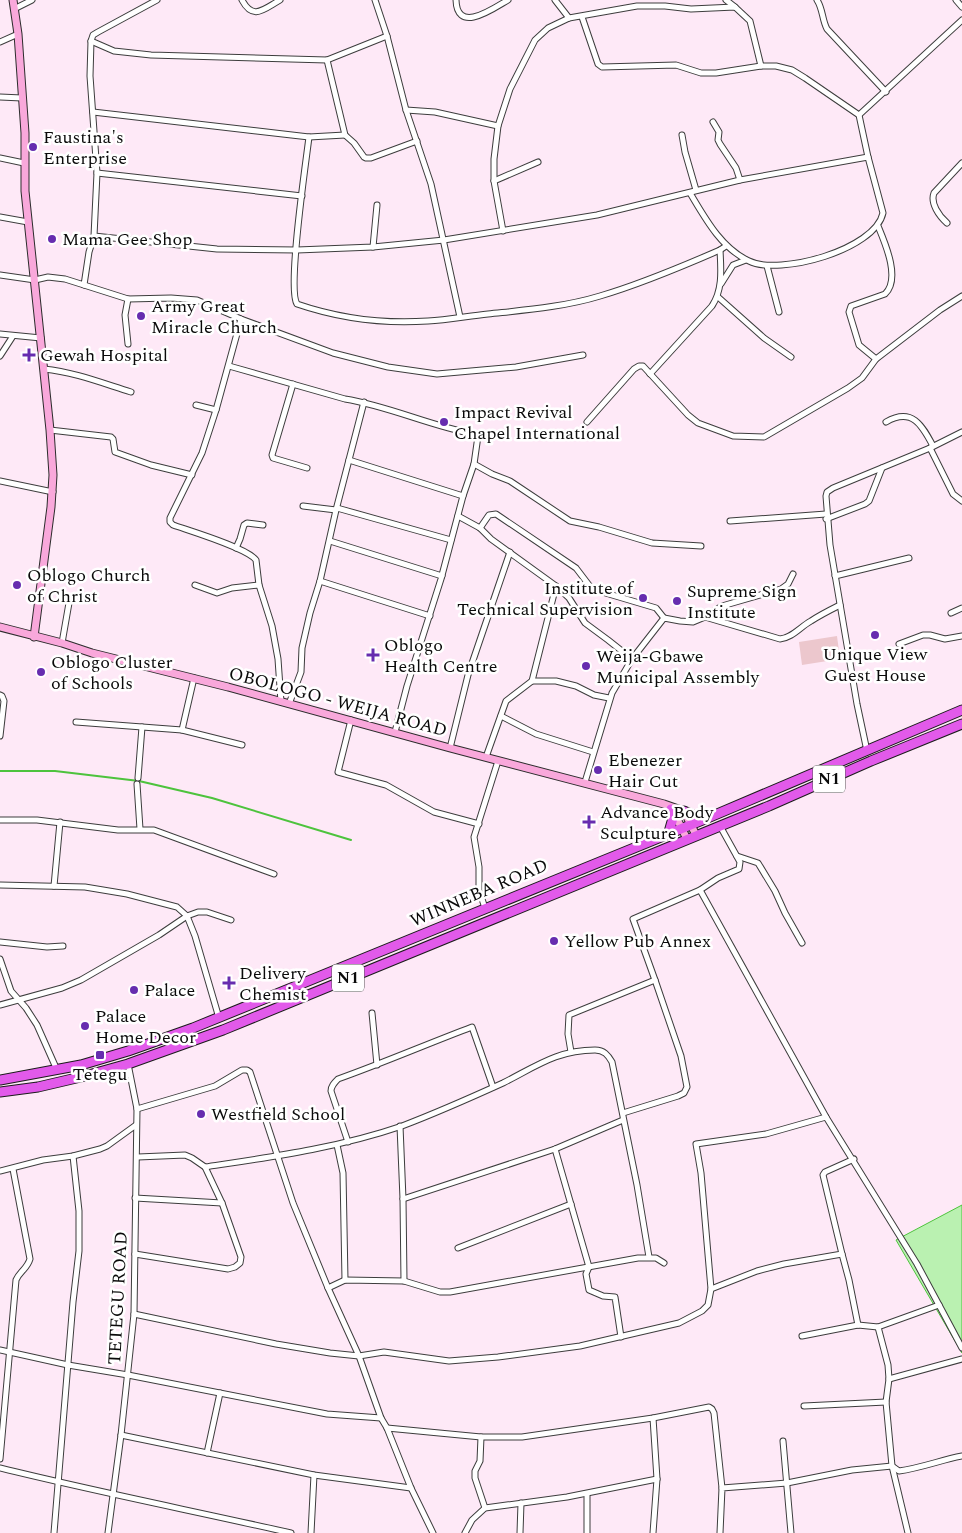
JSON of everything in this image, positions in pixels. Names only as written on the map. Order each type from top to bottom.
[{"type":"highway","name":"WINNEBA ROAD","points":[[0,1080],[57,1070],[128,1051],[219,1018],[669,832],[710,817],[960,711]]},
{"type":"highway","points":[[960,711],[959,719],[962,723]]},
{"type":"highway","name":"WINNEBA ROAD","points":[[0,1092],[60,1082],[128,1064],[241,1023],[720,826],[962,723]]},
{"type":"highway","points":[[669,832],[672,823],[670,807]]},
{"type":"highway","points":[[684,810],[695,816],[710,817]]},
{"type":"highway","points":[[508,898],[514,910]]},
{"type":"street","points":[[13,0],[18,34],[28,222],[50,430],[53,492],[34,637]]},
{"type":"street","points":[[14,9],[32,0]]},
{"type":"street","points":[[84,285],[89,252],[94,236],[97,173],[90,76],[91,41],[93,35],[157,0]]},
{"type":"street","points":[[242,0],[247,9],[253,12],[260,12],[280,0]]},
{"type":"street","points":[[375,0],[387,36],[406,110],[432,184],[460,317]]},
{"type":"street","points":[[456,0],[460,13],[465,17],[472,18],[508,0]]},
{"type":"street","points":[[555,0],[569,18]]},
{"type":"street","points":[[726,0],[750,21],[761,66]]},
{"type":"street","points":[[817,0],[827,29],[886,92]]},
{"type":"street","points":[[956,0],[962,7]]},
{"type":"street","points":[[503,231],[494,181],[494,159],[498,126],[510,89],[535,40],[548,28],[569,18],[637,6],[665,6],[692,9],[735,7]]},
{"type":"street","points":[[582,17],[598,64],[602,67],[676,66],[701,73],[716,73],[761,66],[776,66],[792,70],[858,115],[883,213],[878,226],[861,241],[838,253],[812,260],[767,266],[756,265],[726,246],[705,218],[690,192]]},
{"type":"street","points":[[858,115],[886,92],[962,20]]},
{"type":"street","points":[[0,42],[18,34]]},
{"type":"street","points":[[91,41],[114,51],[151,55],[327,60],[387,36]]},
{"type":"street","points":[[327,60],[346,135],[366,158],[372,158],[417,141]]},
{"type":"street","points":[[0,97],[22,98]]},
{"type":"street","points":[[406,110],[435,112],[498,126]]},
{"type":"street","points":[[93,112],[309,137],[346,135]]},
{"type":"street","points":[[713,122],[719,132],[718,140],[736,168],[740,180]]},
{"type":"street","points":[[682,135],[684,152],[696,190]]},
{"type":"street","points":[[309,137],[294,294],[297,304],[311,308],[349,317],[392,322],[428,321],[578,302],[660,276],[726,246]]},
{"type":"street","points":[[94,236],[216,249],[297,250],[373,247],[444,240],[597,215],[740,180],[868,157]]},
{"type":"street","points":[[0,158],[24,162]]},
{"type":"street","points":[[494,181],[538,162]]},
{"type":"street","points":[[947,223],[933,203],[932,197],[962,163]]},
{"type":"street","points":[[97,173],[302,196]]},
{"type":"street","points":[[373,247],[377,204]]},
{"type":"street","points":[[0,217],[28,222]]},
{"type":"street","points":[[876,359],[859,345],[849,312],[851,306],[884,294],[889,290],[891,284],[890,264],[878,226]]},
{"type":"street","points":[[650,374],[718,297],[720,250]]},
{"type":"street","points":[[720,285],[733,266],[746,260]]},
{"type":"street","points":[[767,266],[779,312]]},
{"type":"street","points":[[0,274],[35,280],[48,277],[56,278],[128,299],[170,298],[197,300],[241,319],[333,353],[388,367],[437,374],[516,367],[583,355]]},
{"type":"street","points":[[587,422],[634,369],[643,366],[688,415],[698,423],[733,436],[764,437],[848,388],[862,378],[876,359],[940,310],[962,296]]},
{"type":"street","points":[[718,297],[764,338],[791,357]]},
{"type":"street","points":[[128,299],[125,316],[128,344]]},
{"type":"street","points":[[241,319],[229,366],[202,453],[170,518],[170,522],[173,525],[254,556],[259,585],[272,626],[278,660],[281,702]]},
{"type":"street","points":[[0,334],[41,338]]},
{"type":"street","points":[[0,356],[13,336]]},
{"type":"street","points":[[229,366],[345,399],[364,402],[439,426],[478,436],[474,464],[463,496],[430,616],[406,686],[395,732]]},
{"type":"street","points":[[44,369],[61,370],[131,392]]},
{"type":"street","points":[[293,384],[272,455],[273,458],[307,468]]},
{"type":"street","points":[[289,704],[301,672],[302,648],[310,613],[320,581],[364,402]]},
{"type":"street","points":[[196,405],[216,410]]},
{"type":"street","points":[[886,422],[898,417],[910,417],[920,426],[932,447],[953,494],[962,500]]},
{"type":"street","points":[[50,430],[111,437],[114,439],[115,452],[151,465],[192,475]]},
{"type":"street","points":[[867,751],[835,576],[826,516],[827,492],[932,447],[962,432]]},
{"type":"street","points":[[349,460],[463,496]]},
{"type":"street","points":[[474,464],[510,481],[570,521],[599,527],[652,543],[701,546]]},
{"type":"street","points":[[730,521],[826,516],[865,504],[869,501],[882,468]]},
{"type":"street","points":[[0,481],[53,492]]},
{"type":"street","points":[[303,506],[337,509],[451,540]]},
{"type":"street","points":[[480,528],[489,515],[496,514],[576,568],[592,589],[656,608],[664,618],[687,622],[705,617],[722,606],[781,590],[788,584],[793,574]]},
{"type":"street","points":[[458,516],[480,528],[556,586],[568,598],[584,623],[632,659]]},
{"type":"street","points":[[236,548],[244,525],[263,525]]},
{"type":"street","points":[[330,541],[442,576]]},
{"type":"street","points":[[450,748],[468,675],[510,552]]},
{"type":"street","points":[[835,576],[909,558]]},
{"type":"street","points":[[320,581],[430,616]]},
{"type":"street","points":[[195,585],[218,593],[232,588],[259,585]]},
{"type":"street","points":[[486,757],[506,701],[532,680],[556,586]]},
{"type":"street","points":[[62,643],[70,603]]},
{"type":"street","points":[[705,617],[780,639],[790,637],[813,619],[840,605]]},
{"type":"street","points":[[951,612],[962,608]]},
{"type":"street","points":[[585,782],[609,698],[632,659],[664,618]]},
{"type":"street","name":"OBOLOGO - WEIJA ROAD","points":[[0,627],[684,810]]},
{"type":"street","points":[[899,644],[923,635],[945,639],[962,636]]},
{"type":"street","points":[[182,730],[194,678]]},
{"type":"street","points":[[532,680],[556,681],[576,686],[594,695],[609,698]]},
{"type":"street","points":[[0,695],[4,701],[0,736]]},
{"type":"street","points":[[501,716],[529,731],[593,752]]},
{"type":"street","points":[[351,720],[338,772],[386,785],[434,812],[479,824]]},
{"type":"street","points":[[76,722],[182,730],[242,745]]},
{"type":"street","points":[[140,829],[138,781],[142,727]]},
{"type":"street","points":[[485,908],[478,890],[479,867],[474,841],[498,761]]},
{"type":"street","points":[[670,807],[696,835]]},
{"type":"street","points":[[684,810],[687,839]]},
{"type":"street","points":[[0,820],[21,819],[118,830],[154,830],[274,874]]},
{"type":"street","points":[[54,886],[60,822]]},
{"type":"street","points":[[622,1113],[678,1096],[687,1087],[681,1056],[633,919],[700,890],[718,878],[739,869],[740,862],[720,826]]},
{"type":"street","points":[[737,856],[758,863],[775,891],[802,944]]},
{"type":"street","points":[[0,884],[85,886],[127,894],[177,907],[187,916],[200,948],[219,1018]]},
{"type":"street","points":[[700,890],[826,1117],[854,1159],[917,1264],[962,1348]]},
{"type":"street","points":[[0,1005],[62,988],[81,980],[159,935],[187,916],[198,912],[207,912],[231,920]]},
{"type":"street","points":[[0,942],[47,947],[63,946]]},
{"type":"street","points":[[0,959],[11,991],[26,1008],[37,1025],[57,1070]]},
{"type":"street","points":[[571,1052],[568,1034],[569,1015],[655,980]]},
{"type":"street","points":[[372,1013],[377,1065]]},
{"type":"street","points":[[348,1142],[331,1092],[331,1087],[338,1079],[472,1027],[493,1087]]},
{"type":"street","points":[[205,1167],[278,1156],[348,1142],[447,1109],[543,1061],[571,1052],[597,1050],[607,1055],[612,1062],[637,1185],[648,1257]]},
{"type":"street","name":"TETEGU ROAD","points":[[108,1533],[122,1435],[134,1314],[135,1198],[138,1157],[137,1109],[128,1064]]},
{"type":"street","points":[[137,1109],[215,1086],[242,1070],[250,1072],[293,1203],[328,1288],[360,1356],[410,1488],[432,1533]]},
{"type":"street","points":[[134,1314],[276,1344],[360,1356],[384,1352],[449,1361],[498,1357],[580,1346],[679,1323],[702,1311],[708,1305],[711,1288],[701,1173],[696,1144],[766,1134],[826,1117]]},
{"type":"street","points":[[403,1199],[555,1149],[623,1120]]},
{"type":"street","points":[[0,1171],[43,1160],[73,1156],[107,1146],[136,1125]]},
{"type":"street","points":[[400,1126],[404,1282]]},
{"type":"street","points":[[338,1144],[343,1173],[345,1280]]},
{"type":"street","points":[[555,1149],[589,1267],[586,1274],[589,1290],[603,1296],[615,1297],[622,1337]]},
{"type":"street","points":[[135,1254],[228,1269],[236,1267],[240,1263],[241,1256],[222,1203],[205,1167],[192,1158],[177,1154],[138,1157]]},
{"type":"street","points":[[54,1533],[79,1251],[79,1211],[73,1156]]},
{"type":"street","points":[[854,1159],[825,1172],[823,1175],[858,1325]]},
{"type":"street","points":[[0,1459],[8,1352],[16,1280],[19,1273],[29,1265],[30,1259],[12,1169]]},
{"type":"street","points":[[135,1198],[222,1203]]},
{"type":"street","points":[[458,1248],[571,1204]]},
{"type":"street","points":[[711,1288],[757,1271],[784,1264],[842,1254]]},
{"type":"street","points":[[328,1288],[345,1280],[404,1282],[440,1292],[450,1292],[648,1257],[656,1258],[664,1263]]},
{"type":"street","points":[[802,1336],[858,1325],[878,1326],[939,1305]]},
{"type":"street","points":[[878,1326],[886,1357],[889,1379],[886,1402],[892,1466],[908,1533]]},
{"type":"street","points":[[0,1350],[68,1365],[327,1414],[382,1418]]},
{"type":"street","points":[[889,1379],[962,1359]]},
{"type":"street","points":[[207,1453],[220,1393]]},
{"type":"street","points":[[804,1406],[886,1402]]},
{"type":"street","points":[[387,1428],[480,1437],[544,1435],[653,1418],[704,1407],[712,1409],[722,1488],[720,1533]]},
{"type":"street","points":[[653,1418],[657,1479],[653,1533]]},
{"type":"street","points":[[122,1435],[314,1475],[410,1488]]},
{"type":"street","points":[[480,1437],[480,1462],[475,1471],[475,1478],[485,1508]]},
{"type":"street","points":[[783,1441],[791,1533]]},
{"type":"street","points":[[722,1488],[787,1483],[852,1470],[892,1466],[899,1471],[910,1470],[943,1459],[962,1456]]},
{"type":"street","points":[[0,1468],[81,1488],[114,1493],[291,1533]]},
{"type":"street","points":[[311,1533],[314,1475]]},
{"type":"street","points":[[465,1533],[472,1520],[485,1508],[587,1494],[657,1479]]},
{"type":"street","points":[[586,1533],[587,1494]]},
{"type":"street","points":[[520,1533],[521,1503]]},
{"type":"shaded area","points":[[837,636],[840,659],[802,665],[799,642]]},
{"type":"shaded area","points":[[962,1205],[962,1353],[896,1240]]},
{"type":"waterway","points":[[0,771],[55,771],[139,781],[212,798],[351,840]]},
{"type":"place","name":"Faustina's Enterprise","points":[[33,147]]},
{"type":"place","name":"Mama Gee Shop","points":[[52,239]]},
{"type":"place","name":"Army Great Miracle Church","points":[[141,316]]},
{"type":"place","name":"Gewah Hospital","points":[[29,355]]},
{"type":"place","name":"Impact Revival Chapel International","points":[[444,422]]},
{"type":"place","name":"Oblogo Church of Christ","points":[[17,585]]},
{"type":"place","name":"Institute of Technical Supervision","points":[[643,598]]},
{"type":"place","name":"Supreme Sign Institute","points":[[677,601]]},
{"type":"place","name":"Unique View Guest House","points":[[875,635]]},
{"type":"place","name":"Oblogo Health Centre","points":[[373,655]]},
{"type":"place","name":"Weija-Gbawe Municipal Assembly","points":[[586,666]]},
{"type":"place","name":"Oblogo Cluster of Schools","points":[[41,672]]},
{"type":"place","name":"Ebenezer Hair Cut","points":[[598,770]]},
{"type":"place","name":"Advance Body Sculpture","points":[[589,822]]},
{"type":"place","name":"Yellow Pub Annex","points":[[554,941]]},
{"type":"place","name":"Delivery Chemist","points":[[229,983]]},
{"type":"place","name":"Palace","points":[[134,990]]},
{"type":"place","name":"Palace Home Decor","points":[[85,1026]]},
{"type":"place","name":"Tetegu","points":[[100,1055]]},
{"type":"place","name":"Westfield School","points":[[201,1114]]}]
